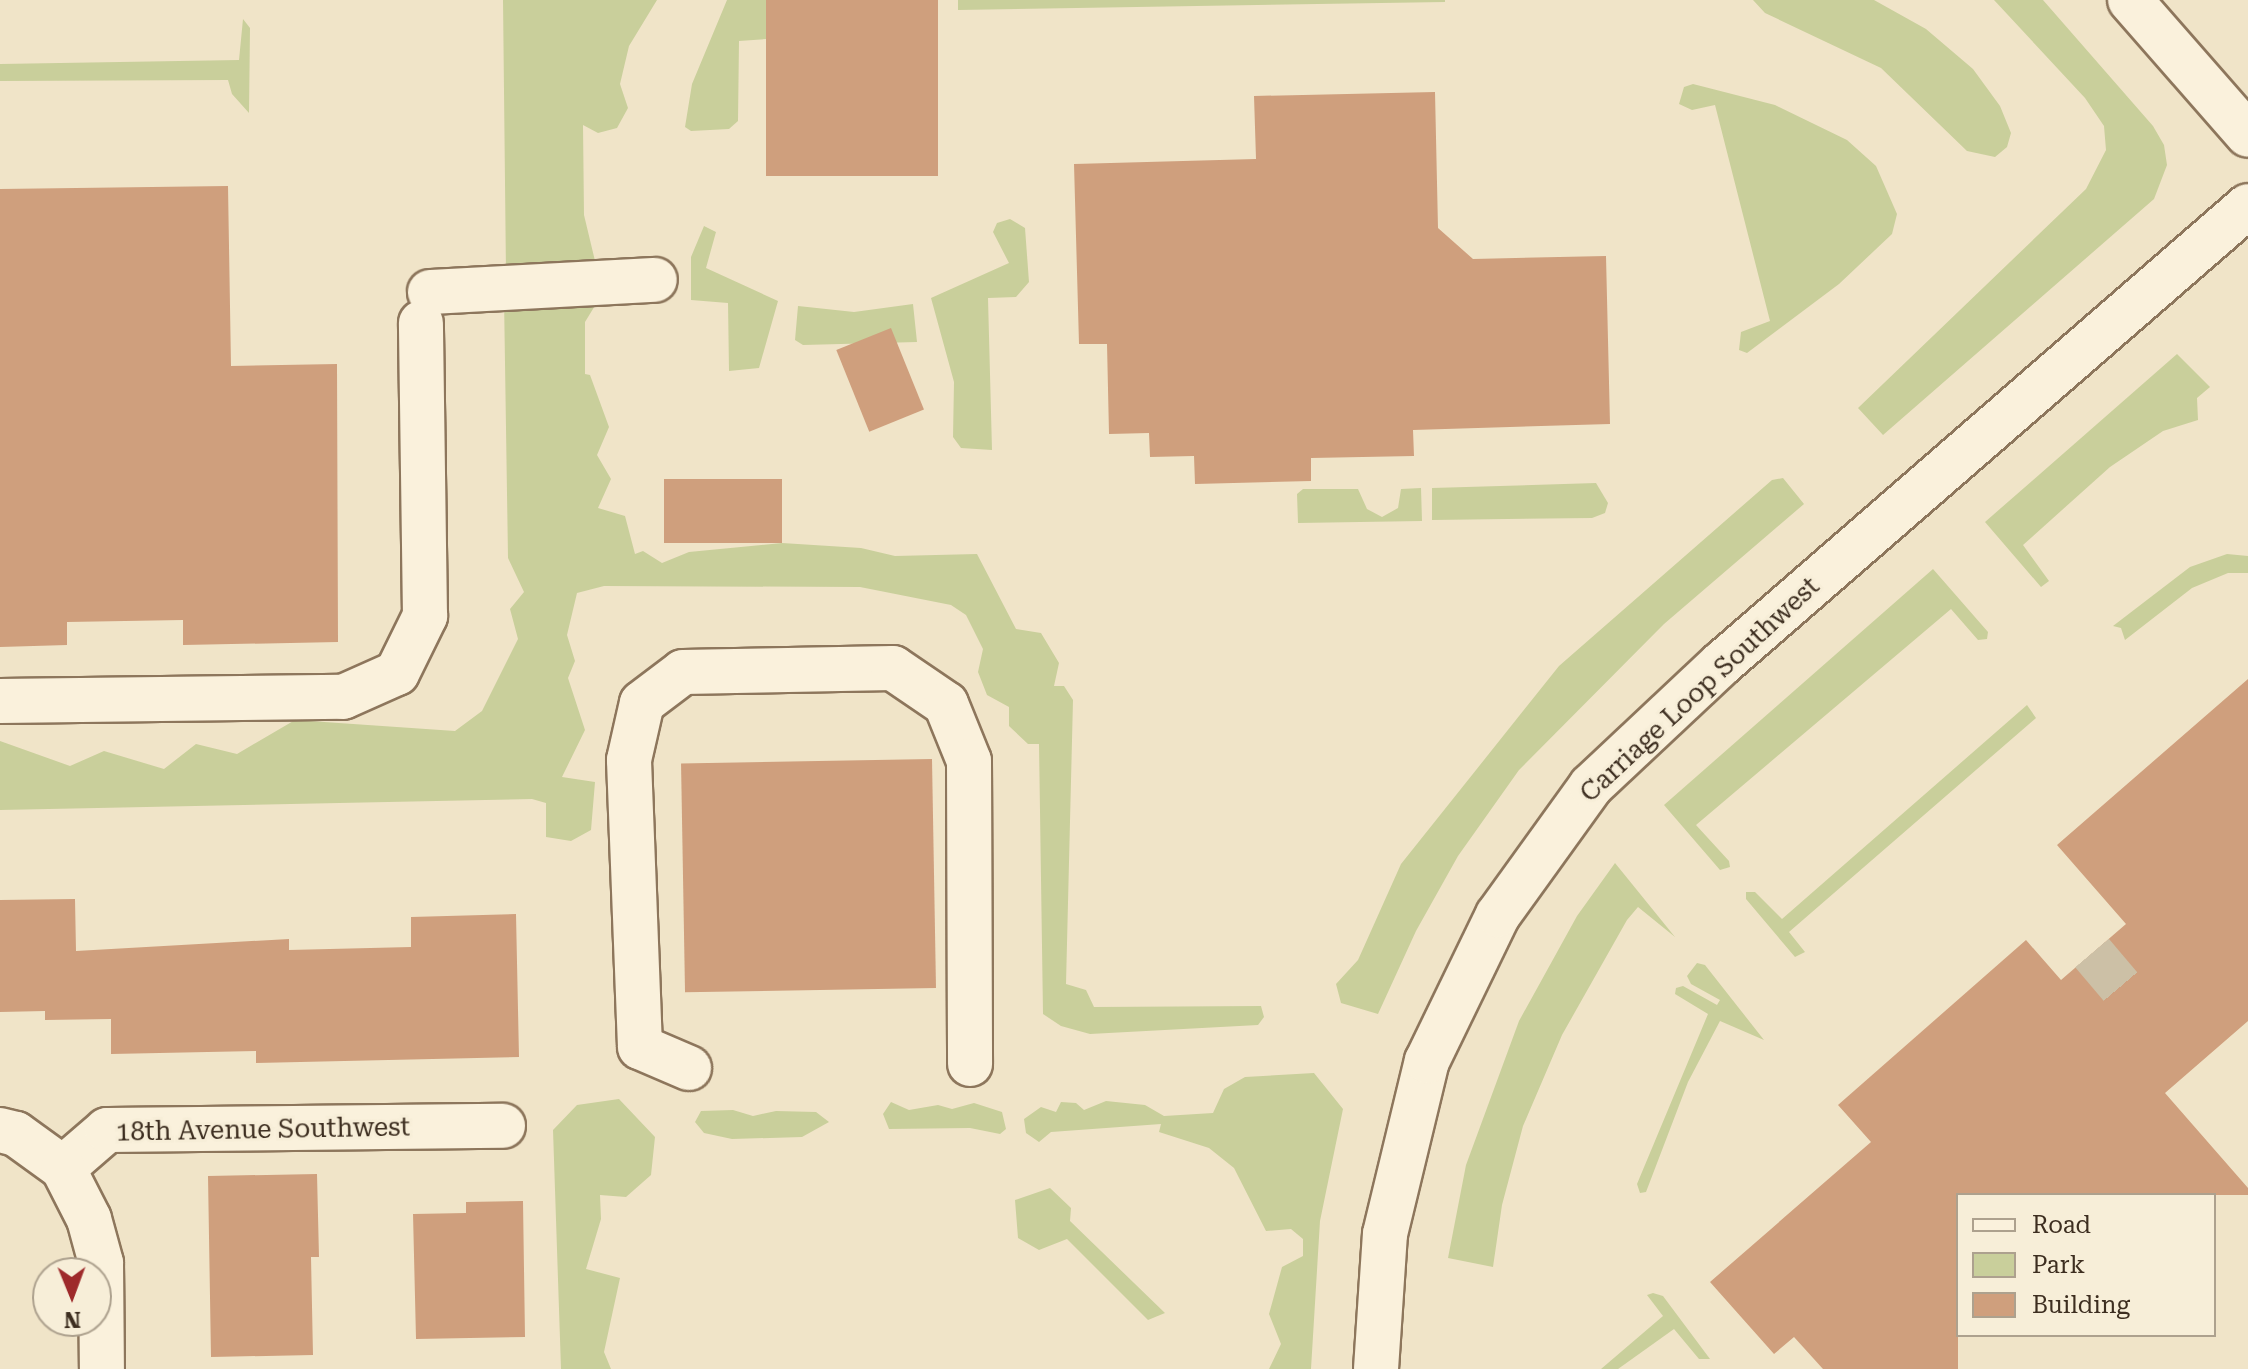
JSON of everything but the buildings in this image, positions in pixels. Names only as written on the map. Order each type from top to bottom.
[{"type":"street","points":[[2130,0],[2248,135]]},
{"type":"street","name":"Carriage Loop Southwest","points":[[1376,1369],[1385,1234],[1427,1061],[1498,915],[1591,786],[1721,664],[2248,206]]},
{"type":"street","points":[[0,701],[343,697],[397,673],[425,616],[426,308],[655,280]]},
{"type":"street","points":[[689,1068],[640,1047],[629,760],[642,703],[683,672],[878,668],[893,668],[946,704],[969,761],[970,1064]]},
{"type":"street","name":"18th Avenue Southwest","points":[[63,1168],[107,1130],[503,1126]]},
{"type":"street","points":[[0,1130],[16,1134],[63,1168],[89,1219],[101,1263],[102,1369]]},
{"type":"green space","points":[[503,0],[657,0],[629,46],[620,84],[628,108],[617,128],[598,133],[583,125],[584,215],[596,265],[506,274]]},
{"type":"green space","points":[[727,0],[766,0],[766,39],[739,41],[738,121],[729,129],[691,131],[685,127],[692,84]]},
{"type":"green space","points":[[958,0],[1445,0],[1445,2],[958,10]]},
{"type":"green space","points":[[1753,0],[1874,0],[1926,29],[1973,69],[2000,106],[2011,133],[2007,147],[1995,157],[1967,151],[1881,68],[1765,13]]},
{"type":"green space","points":[[1994,0],[2043,0],[2153,126],[2164,145],[2167,165],[2154,199],[1883,435],[1858,408],[2086,189],[2106,150],[2104,126],[2085,98]]},
{"type":"green space","points":[[243,19],[250,28],[249,113],[232,94],[228,80],[0,81],[0,64],[239,60]]},
{"type":"green space","points":[[1693,84],[1775,105],[1847,140],[1876,166],[1897,214],[1892,234],[1839,284],[1747,353],[1739,350],[1741,332],[1770,321],[1715,105],[1692,110],[1679,104],[1684,87]]},
{"type":"green space","points":[[1010,219],[1025,228],[1029,282],[1016,297],[988,298],[992,450],[961,448],[953,437],[954,382],[931,298],[1009,263],[993,232],[997,223]]},
{"type":"green space","points":[[704,226],[716,232],[706,268],[778,301],[759,368],[729,371],[728,303],[691,300],[691,257]]},
{"type":"green space","points":[[504,298],[596,304],[585,322],[585,374],[590,375],[609,427],[597,455],[611,479],[598,508],[625,516],[635,554],[643,551],[662,563],[689,552],[782,543],[861,548],[895,556],[977,554],[1016,629],[1041,633],[1059,663],[1054,686],[1064,686],[1073,700],[1066,984],[1086,990],[1094,1007],[1261,1006],[1264,1017],[1258,1025],[1090,1034],[1061,1026],[1043,1014],[1039,744],[1028,744],[1009,726],[1009,707],[987,695],[978,672],[983,649],[966,615],[951,605],[860,587],[604,586],[577,593],[567,635],[575,661],[568,678],[585,730],[562,777],[595,782],[591,830],[571,841],[546,837],[546,803],[532,799],[0,810],[0,741],[70,766],[104,751],[164,769],[196,744],[237,754],[295,720],[455,731],[482,711],[518,639],[510,609],[524,592],[508,558]]},
{"type":"green space","points":[[913,304],[917,342],[803,345],[795,340],[798,306],[854,312]]},
{"type":"green space","points":[[2177,354],[2210,387],[2197,398],[2198,420],[2163,431],[2110,467],[2023,545],[2049,581],[2041,587],[1985,522]]},
{"type":"green space","points":[[1783,478],[1804,504],[1664,624],[1519,770],[1458,856],[1416,931],[1378,1014],[1341,1003],[1336,984],[1358,960],[1401,864],[1559,666],[1772,480]]},
{"type":"green space","points":[[1596,483],[1608,503],[1605,513],[1592,518],[1432,520],[1432,488]]},
{"type":"green space","points":[[1421,488],[1422,521],[1298,523],[1297,494],[1303,489],[1358,489],[1367,509],[1382,517],[1398,508],[1401,489]]},
{"type":"green space","points":[[2227,554],[2248,556],[2248,573],[2228,573],[2192,588],[2125,640],[2121,628],[2113,626],[2190,567]]},
{"type":"green space","points":[[1933,569],[1988,632],[1987,639],[1978,640],[1951,609],[1696,825],[1729,861],[1730,867],[1720,870],[1664,805]]},
{"type":"green space","points":[[2027,705],[2036,718],[1789,932],[1805,952],[1795,957],[1746,899],[1746,892],[1755,892],[1782,919]]},
{"type":"green space","points":[[1615,863],[1675,937],[1638,907],[1627,920],[1562,1035],[1523,1126],[1502,1205],[1493,1267],[1448,1258],[1466,1165],[1519,1021],[1577,916]]},
{"type":"green space","points":[[1697,963],[1705,965],[1764,1040],[1720,1021],[1688,1082],[1646,1192],[1640,1193],[1637,1184],[1708,1014],[1675,994],[1676,988],[1683,986],[1717,1005],[1720,1000],[1691,984],[1687,976]]},
{"type":"green space","points":[[1314,1073],[1343,1109],[1320,1221],[1311,1369],[1269,1369],[1281,1344],[1269,1314],[1282,1267],[1303,1256],[1303,1239],[1291,1229],[1266,1231],[1234,1168],[1209,1148],[1159,1132],[1161,1124],[1051,1132],[1039,1142],[1026,1133],[1024,1119],[1041,1107],[1056,1112],[1061,1102],[1076,1103],[1084,1110],[1106,1101],[1145,1105],[1164,1116],[1213,1113],[1224,1089],[1245,1077]]},
{"type":"green space","points":[[619,1099],[655,1137],[651,1175],[626,1197],[600,1195],[601,1219],[586,1269],[620,1278],[604,1352],[611,1369],[561,1369],[553,1130],[577,1105]]},
{"type":"green space","points":[[891,1102],[909,1110],[938,1105],[952,1109],[974,1103],[1002,1112],[1006,1129],[1000,1134],[970,1128],[889,1129],[883,1114]]},
{"type":"green space","points":[[733,1110],[753,1116],[776,1111],[816,1112],[829,1122],[802,1137],[732,1139],[704,1133],[695,1122],[701,1111]]},
{"type":"green space","points":[[1050,1188],[1071,1208],[1070,1221],[1165,1313],[1148,1320],[1067,1239],[1039,1250],[1018,1238],[1015,1200]]},
{"type":"green space","points":[[1647,1295],[1663,1296],[1710,1359],[1699,1359],[1674,1329],[1618,1369],[1601,1369],[1663,1316]]},
{"type":"tunnel","points":[[2092,953],[2131,999]]}]
